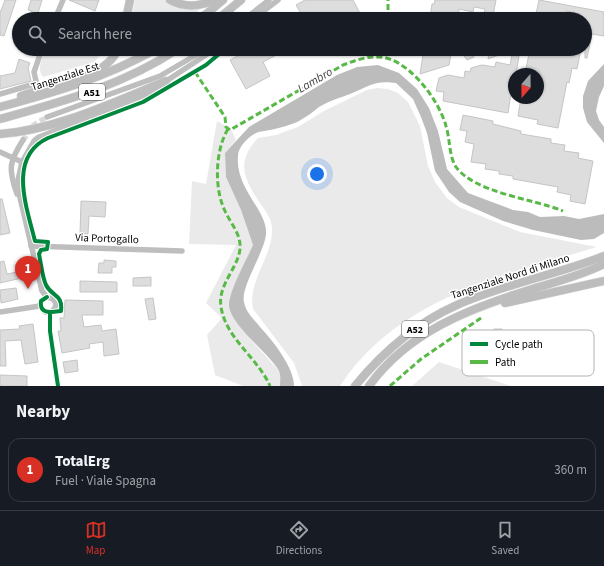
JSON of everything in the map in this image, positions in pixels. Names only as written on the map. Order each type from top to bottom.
[{"type":"highway","points":[[127,12],[130,0]]},
{"type":"highway","points":[[170,0],[184,5],[194,6],[204,5],[214,0]]},
{"type":"highway","points":[[208,12],[223,0]]},
{"type":"highway","points":[[226,12],[241,0]]},
{"type":"highway","points":[[0,106],[35,91],[96,72],[109,63],[114,56]]},
{"type":"highway","name":"Tangenziale Est","points":[[0,106],[76,86],[118,70],[143,56]]},
{"type":"highway","name":"Tangenziale Est","points":[[0,119],[105,88],[167,56]]},
{"type":"highway","points":[[0,134],[17,133],[59,124],[166,81]]},
{"type":"highway","points":[[527,281],[604,250]]},
{"type":"highway","name":"Tangenziale Nord di Milano","points":[[355,386],[380,357],[410,332],[456,305],[604,256]]},
{"type":"highway","name":"Tangenziale Nord di Milano","points":[[533,293],[580,276],[604,264]]},
{"type":"highway","points":[[533,293],[604,281]]},
{"type":"highway","name":"A52","points":[[370,386],[400,352],[459,318],[495,303],[533,293]]},
{"type":"street","points":[[58,12],[63,0]]},
{"type":"street","points":[[263,12],[278,0]]},
{"type":"street","points":[[254,12],[266,2]]},
{"type":"street","points":[[0,94],[34,84],[36,80],[34,72],[40,56]]},
{"type":"street","points":[[47,117],[160,76],[194,56]]},
{"type":"street","points":[[22,210],[18,180],[22,162],[34,141],[39,137],[145,95],[204,56]]},
{"type":"street","points":[[24,140],[12,157],[12,181],[22,210],[42,291],[46,297],[54,299],[56,303],[55,308],[50,313],[50,331],[58,386]]},
{"type":"street","points":[[0,152],[22,162]]},
{"type":"street","name":"Via Portogallo","points":[[31,246],[182,250]]},
{"type":"street","points":[[40,306],[41,301],[46,297]]},
{"type":"street","points":[[0,312],[40,306]]},
{"type":"street","points":[[40,306],[45,312],[50,313]]},
{"type":"shaded area","points":[[135,0],[165,0],[184,10],[200,9],[197,12],[132,12]]},
{"type":"shaded area","points":[[43,56],[99,56],[94,62],[43,77],[40,70]]},
{"type":"shaded area","points":[[604,64],[604,86],[599,97],[596,111],[599,120],[604,127],[604,143],[587,122],[583,108],[583,96],[588,81]]},
{"type":"shaded area","points":[[378,65],[399,73],[417,89],[429,108],[438,131],[447,169],[468,193],[513,210],[528,212],[540,217],[564,216],[579,219],[604,214],[604,233],[594,239],[581,240],[533,230],[503,221],[460,202],[449,192],[435,171],[427,133],[413,99],[396,83],[376,83],[323,105],[296,122],[256,133],[247,140],[240,149],[238,153],[238,168],[241,179],[262,217],[266,234],[262,250],[246,288],[244,302],[248,313],[282,355],[291,371],[294,386],[280,386],[279,371],[236,321],[231,313],[229,305],[235,284],[253,245],[241,210],[226,177],[225,153],[249,127],[337,75],[357,67]]},
{"type":"shaded area","points":[[377,88],[388,89],[398,93],[408,102],[420,126],[428,166],[435,182],[447,198],[459,207],[520,232],[597,247],[525,269],[455,294],[422,311],[391,331],[364,356],[340,386],[302,386],[294,363],[253,309],[252,298],[254,288],[272,238],[272,227],[268,214],[249,186],[244,170],[244,162],[251,146],[258,138],[276,135],[298,127],[324,111],[367,90]]},
{"type":"shaded area","points":[[217,121],[231,129],[236,140],[225,153],[226,177],[241,210],[253,245],[230,297],[233,315],[252,341],[280,372],[280,386],[243,386],[215,375],[207,335],[222,318],[206,303],[236,245],[189,244],[192,181],[206,184]]},
{"type":"shaded area","points":[[439,362],[462,370],[462,376],[481,376],[511,386],[412,386]]},
{"type":"building","points":[[5,0],[16,0],[4,36],[0,35],[0,13]]},
{"type":"building","points":[[31,0],[42,0],[38,12],[32,12],[28,10]]},
{"type":"building","points":[[69,0],[99,0],[95,11]]},
{"type":"building","points":[[305,0],[353,0],[359,12],[300,12],[296,5]]},
{"type":"building","points":[[435,0],[496,0],[494,12],[484,12],[485,9],[474,7],[473,12],[459,9],[459,12],[431,12],[432,4],[434,4]]},
{"type":"building","points":[[539,0],[604,12],[604,36],[592,34],[592,12],[536,12]]},
{"type":"building","points":[[238,56],[275,56],[263,62],[270,76],[246,89],[230,60]]},
{"type":"building","points":[[423,56],[451,56],[449,65],[420,74]]},
{"type":"building","points":[[464,56],[474,57],[467,60]]},
{"type":"building","points":[[489,56],[496,56],[488,59]]},
{"type":"building","points":[[512,56],[519,56],[517,68],[508,68],[508,104],[509,104],[508,113],[443,101],[444,92],[436,91],[439,78],[448,75],[464,78],[465,71],[470,72],[471,68],[482,65],[495,67],[496,62],[510,65]]},
{"type":"building","points":[[529,56],[580,56],[577,69],[572,68],[569,83],[567,82],[558,128],[537,124],[538,120],[518,116],[520,104],[544,104],[544,68],[526,68]]},
{"type":"building","points":[[19,59],[30,63],[28,68],[31,81],[0,89],[0,76],[15,73]]},
{"type":"building","points":[[463,115],[493,121],[493,124],[521,131],[521,134],[551,139],[551,143],[565,145],[564,151],[579,153],[578,158],[593,161],[585,204],[570,201],[571,195],[557,192],[558,187],[513,179],[513,176],[499,174],[499,171],[485,169],[486,164],[471,162],[474,144],[465,142],[467,131],[460,130]]},
{"type":"building","points":[[0,199],[2,199],[10,233],[0,235]]},
{"type":"building","points":[[81,201],[106,202],[105,217],[89,216],[88,234],[80,234]]},
{"type":"building","points":[[104,260],[116,261],[116,267],[112,267],[112,273],[98,273],[99,263],[104,263]]},
{"type":"building","points":[[4,261],[7,274],[17,272],[15,265],[23,263],[26,277],[0,283],[0,262]]},
{"type":"building","points":[[151,277],[151,286],[133,286],[133,278]]},
{"type":"building","points":[[80,281],[117,282],[117,292],[80,292]]},
{"type":"building","points":[[16,288],[18,299],[1,303],[0,290]]},
{"type":"building","points":[[153,298],[156,319],[149,320],[145,299]]},
{"type":"building","points":[[65,300],[103,301],[103,315],[82,315],[84,327],[101,325],[102,331],[116,329],[119,354],[104,356],[103,342],[89,344],[90,348],[62,353],[58,331],[61,331],[60,318],[64,318]]},
{"type":"building","points":[[33,324],[38,362],[25,364],[21,340],[5,341],[6,366],[0,366],[0,330],[20,329],[19,326]]},
{"type":"building","points":[[77,360],[78,371],[65,373],[63,362]]},
{"type":"building","points":[[0,375],[27,376],[27,386],[0,386]]},
{"type":"tunnel","points":[[23,140],[34,125],[47,117]]},
{"type":"marked path","points":[[388,0],[388,12]]},
{"type":"marked path","points":[[195,72],[225,117],[226,127],[230,130],[343,65],[369,57],[390,59],[411,72],[421,82],[437,104],[446,126],[454,163],[465,176],[491,189],[563,211]]},
{"type":"marked path","points":[[228,129],[220,148],[218,158],[219,192],[221,202],[236,231],[240,244],[240,252],[223,290],[221,307],[229,329],[258,366],[270,386]]},
{"type":"marked path","points":[[463,330],[481,318]]},
{"type":"marked path","points":[[390,386],[421,359],[462,331]]},
{"type":"cycle path","points":[[47,297],[41,301],[42,309],[47,312],[61,311],[59,298],[48,289],[42,270],[39,254],[41,250],[47,249],[48,242],[35,241],[25,199],[23,184],[24,170],[28,157],[35,147],[48,138],[143,102],[206,65],[217,56]]},
{"type":"cycle path","points":[[50,313],[50,331],[58,386]]},
{"type":"place","name":"TotalErg","points":[[28,289]]},
{"type":"water label","name":"Lambro","points":[[315,80]]}]
